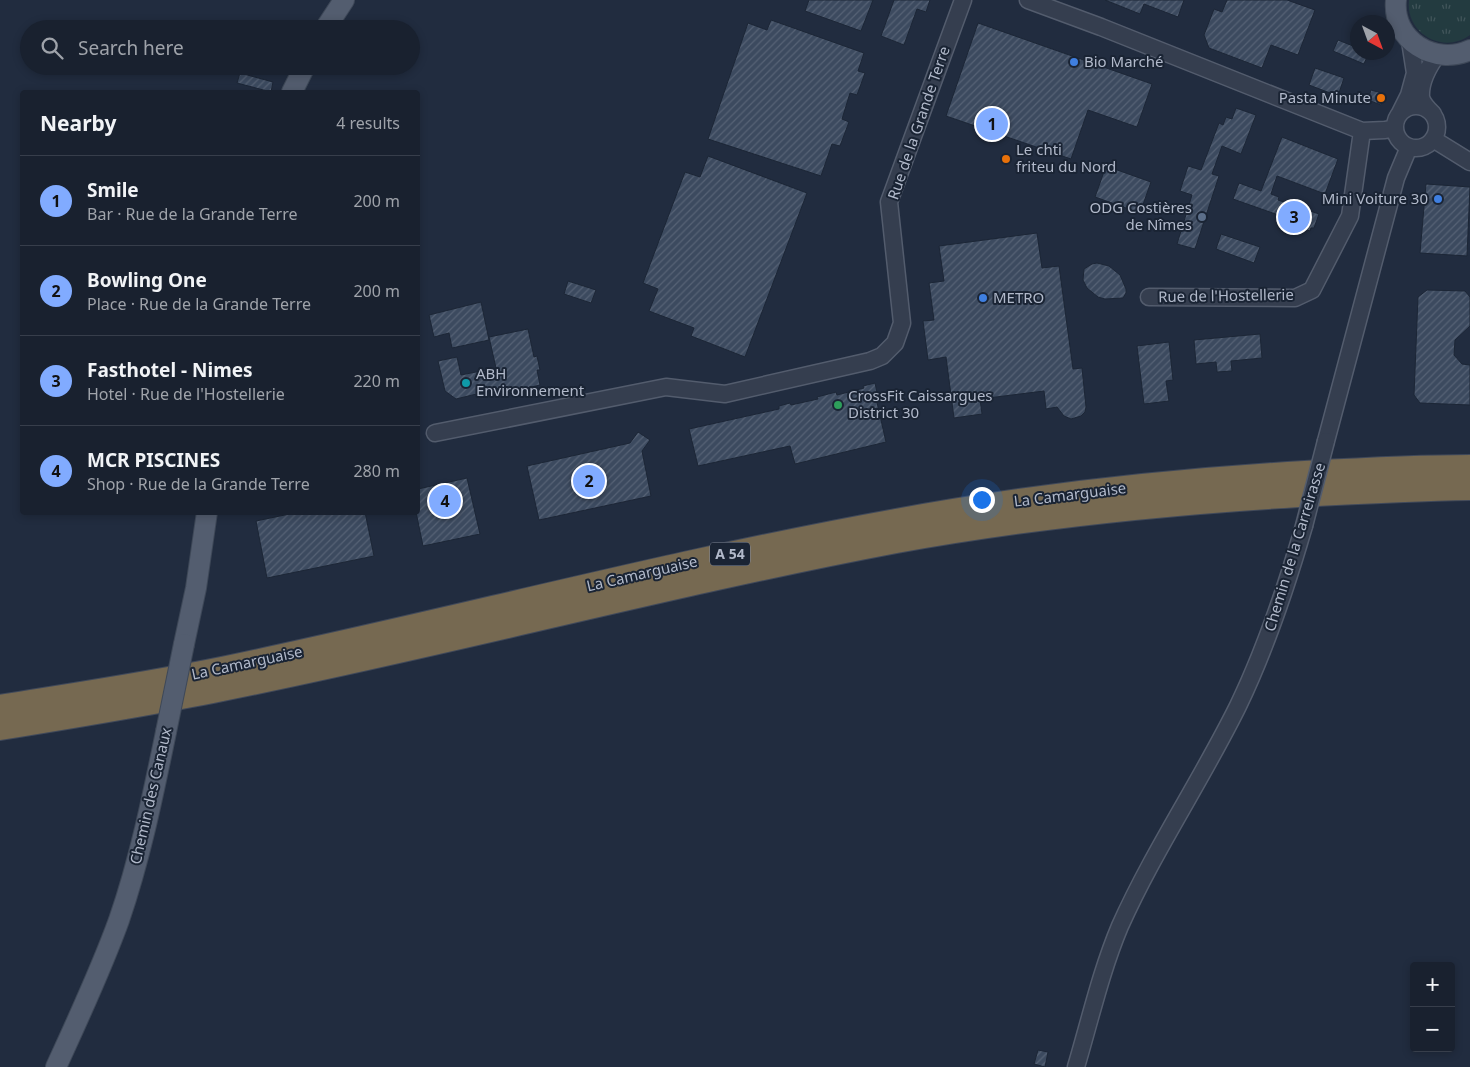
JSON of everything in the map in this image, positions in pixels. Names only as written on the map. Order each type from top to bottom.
[{"type":"highway","name":"La Camarguaise","points":[[0,707],[108,690],[219,669],[753,549],[898,520],[1014,502],[1147,485],[1246,476],[1470,467]]},
{"type":"highway","name":"La Camarguaise","points":[[0,728],[230,688],[759,568],[899,541],[1018,522],[1128,508],[1247,498],[1470,488]]},
{"type":"main road","points":[[331,20],[344,0]]},
{"type":"main road","points":[[1394,2],[1397,19],[1402,31],[1410,41],[1422,50],[1437,55],[1450,56],[1470,50]]},
{"type":"main road","points":[[293,90],[300,75]]},
{"type":"main road","name":"Chemin des Canaux","points":[[56,1067],[101,966],[118,920],[144,834],[196,588],[207,515]]},
{"type":"street","name":"Rue de la Grande Terre","points":[[435,433],[666,387],[725,394],[870,361],[882,356],[895,343],[902,323],[889,202],[963,0]]},
{"type":"street","points":[[1028,0],[1101,27],[1362,131],[1385,130],[1397,122],[1409,108],[1415,106],[1428,110],[1433,114]]},
{"type":"street","points":[[1410,41],[1415,73],[1409,95],[1397,122],[1399,140],[1409,147],[1422,148],[1433,139],[1437,128],[1433,114],[1423,103],[1421,97],[1426,71],[1437,55]]},
{"type":"street","name":"Rue de l'Hostellerie","points":[[1149,297],[1294,298],[1312,290],[1350,216],[1362,131]]},
{"type":"street","points":[[1433,139],[1470,162]]},
{"type":"street","name":"Chemin de la Carreirasse","points":[[1076,1067],[1104,969],[1120,926],[1146,874],[1237,708],[1270,634],[1286,589],[1304,526],[1396,178],[1409,147]]},
{"type":"green space","points":[[1409,0],[1470,0],[1470,35],[1459,41],[1449,43],[1428,37],[1419,31],[1413,22],[1409,12]]},
{"type":"building","points":[[809,0],[873,0],[861,31],[805,11]]},
{"type":"building","points":[[894,0],[930,0],[926,12],[917,9],[904,45],[881,36]]},
{"type":"building","points":[[1105,0],[1184,0],[1178,17],[1144,4],[1140,14]]},
{"type":"building","points":[[1227,0],[1287,0],[1315,10],[1298,55],[1271,45],[1262,68],[1209,48],[1204,35],[1214,9],[1222,12]]},
{"type":"building","points":[[771,20],[864,53],[858,71],[865,73],[857,95],[850,93],[842,119],[849,122],[840,146],[832,144],[821,176],[708,139],[748,23],[767,30]]},
{"type":"building","points":[[978,23],[1152,84],[1137,127],[1088,110],[1071,159],[946,116]]},
{"type":"building","points":[[1338,40],[1350,45],[1350,58],[1333,51]]},
{"type":"building","points":[[1354,60],[1366,60],[1364,64]]},
{"type":"building","points":[[1315,68],[1344,78],[1338,96],[1309,85]]},
{"type":"building","points":[[239,75],[247,75],[273,82],[271,90],[263,90],[237,83]]},
{"type":"building","points":[[1371,90],[1385,94],[1381,105],[1368,100]]},
{"type":"building","points":[[1236,108],[1256,115],[1241,154],[1222,146],[1212,174],[1219,176],[1195,249],[1177,244],[1192,195],[1180,191],[1188,166],[1201,170],[1219,123],[1223,125],[1226,117],[1232,119]]},
{"type":"building","points":[[1282,137],[1338,159],[1325,194],[1277,176],[1271,194],[1279,197],[1278,200],[1319,214],[1314,228],[1311,228],[1310,231],[1282,222],[1284,217],[1233,199],[1239,183],[1261,191]]},
{"type":"building","points":[[708,156],[807,193],[745,357],[691,336],[694,328],[649,311],[658,289],[643,283],[685,172],[700,177]]},
{"type":"building","points":[[1106,166],[1151,182],[1140,213],[1095,197]]},
{"type":"building","points":[[1426,184],[1470,187],[1467,256],[1420,253]]},
{"type":"building","points":[[1037,233],[1042,268],[1059,266],[1073,369],[1082,368],[1085,412],[1081,416],[1071,419],[1064,416],[1057,407],[1046,409],[1044,391],[980,399],[982,414],[954,418],[946,357],[928,360],[923,321],[934,320],[929,283],[944,281],[939,246]]},
{"type":"building","points":[[1221,234],[1260,247],[1254,263],[1216,249]]},
{"type":"building","points":[[1097,263],[1109,266],[1120,275],[1126,289],[1123,298],[1105,299],[1098,297],[1087,288],[1083,280],[1084,269]]},
{"type":"building","points":[[568,281],[596,290],[591,303],[564,294]]},
{"type":"building","points":[[1427,290],[1465,291],[1470,297],[1470,326],[1455,340],[1454,355],[1462,364],[1470,365],[1470,405],[1420,403],[1414,395],[1418,297]]},
{"type":"building","points":[[481,302],[489,340],[452,348],[449,333],[434,337],[429,315]]},
{"type":"building","points":[[528,329],[534,357],[537,356],[540,370],[537,370],[540,385],[502,394],[501,388],[456,399],[445,391],[438,361],[457,357],[461,375],[496,368],[489,337]]},
{"type":"building","points":[[1260,334],[1262,358],[1231,361],[1232,371],[1217,372],[1216,362],[1196,364],[1194,340]]},
{"type":"building","points":[[1169,342],[1173,380],[1166,381],[1169,401],[1144,404],[1137,346]]},
{"type":"building","points":[[875,383],[878,397],[876,398],[886,442],[795,464],[790,446],[698,466],[689,429],[779,409],[779,406],[818,399],[817,397],[836,392],[837,395]]},
{"type":"building","points":[[638,432],[650,440],[642,451],[651,496],[539,520],[527,466],[630,443]]},
{"type":"building","points":[[467,478],[480,534],[423,546],[417,515],[420,515],[420,489]]},
{"type":"building","points":[[285,515],[366,515],[374,556],[267,578],[256,521]]},
{"type":"building","points":[[1038,1050],[1048,1052],[1045,1067],[1034,1064]]},
{"type":"place","name":"Bio Marché","points":[[1074,62]]},
{"type":"place","name":"Pasta Minute","points":[[1381,98]]},
{"type":"place","name":"Smile","points":[[992,124]]},
{"type":"place","name":"Le chti friteu du Nord","points":[[1006,159]]},
{"type":"place","name":"Mini Voiture 30","points":[[1438,199]]},
{"type":"place","name":"ODG Costières de Nîmes","points":[[1202,217]]},
{"type":"place","name":"Fasthotel - Nimes","points":[[1294,217]]},
{"type":"place","name":"METRO","points":[[983,298]]},
{"type":"place","name":"ABH Environnement","points":[[466,383]]},
{"type":"place","name":"CrossFit Caissargues District 30","points":[[838,405]]},
{"type":"place","name":"Bowling One","points":[[589,481]]},
{"type":"place","name":"MCR PISCINES","points":[[445,501]]}]
